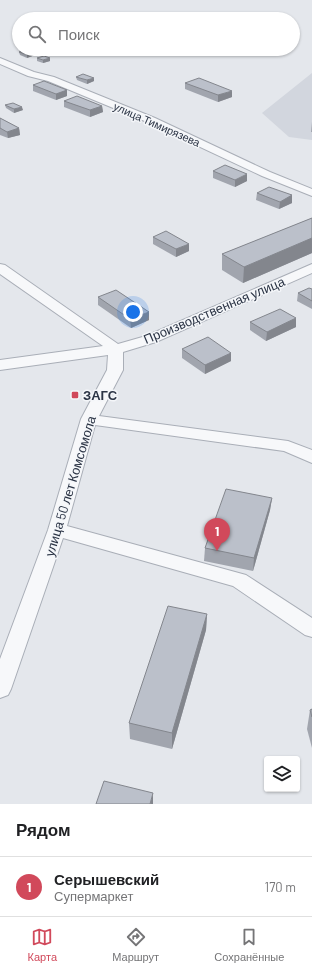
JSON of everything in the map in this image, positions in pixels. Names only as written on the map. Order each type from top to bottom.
[{"type":"street","name":"улица Тимирязева","points":[[0,61],[31,74],[51,79],[151,120],[266,174],[312,193]]},
{"type":"street","points":[[0,268],[116,349]]},
{"type":"street","name":"Производственная улица","points":[[0,365],[116,349],[151,339],[312,268]]},
{"type":"street","name":"улица 50 лет Комсомола","points":[[0,689],[57,530],[88,419],[115,370],[116,349]]},
{"type":"street","points":[[88,419],[288,446],[312,457]]},
{"type":"street","points":[[57,530],[239,580],[312,629]]},
{"type":"shaded area","points":[[312,73],[312,140],[289,137],[262,113]]},
{"type":"building","points":[[44,56],[50,58],[43,60],[37,58]]},
{"type":"building","points":[[83,74],[94,78],[87,80],[76,77]]},
{"type":"building","points":[[199,78],[232,91],[218,95],[185,83]]},
{"type":"building","points":[[44,81],[67,90],[56,94],[33,85]]},
{"type":"building","points":[[77,96],[102,106],[90,110],[64,101]]},
{"type":"building","points":[[13,103],[22,107],[14,109],[5,105]]},
{"type":"building","points":[[0,118],[19,128],[7,132],[0,128]]},
{"type":"building","points":[[225,165],[247,174],[235,180],[213,171]]},
{"type":"building","points":[[269,187],[292,195],[280,202],[257,193]]},
{"type":"building","points":[[312,218],[312,238],[244,267],[222,254]]},
{"type":"building","points":[[166,231],[189,244],[176,249],[153,237]]},
{"type":"building","points":[[309,288],[312,289],[312,301],[298,293]]},
{"type":"building","points":[[116,290],[149,312],[130,319],[98,297]]},
{"type":"building","points":[[280,309],[296,318],[267,332],[250,322]]},
{"type":"building","points":[[208,337],[231,353],[205,365],[182,349]]},
{"type":"building","points":[[226,489],[272,498],[254,558],[205,548]]},
{"type":"building","points":[[168,606],[207,614],[172,733],[129,723]]},
{"type":"building","points":[[104,781],[153,793],[150,804],[96,804]]},
{"type":"place","name":"ЗАГС","points":[[75,395]]},
{"type":"place","name":"Серышевский","points":[[217,551]]}]
